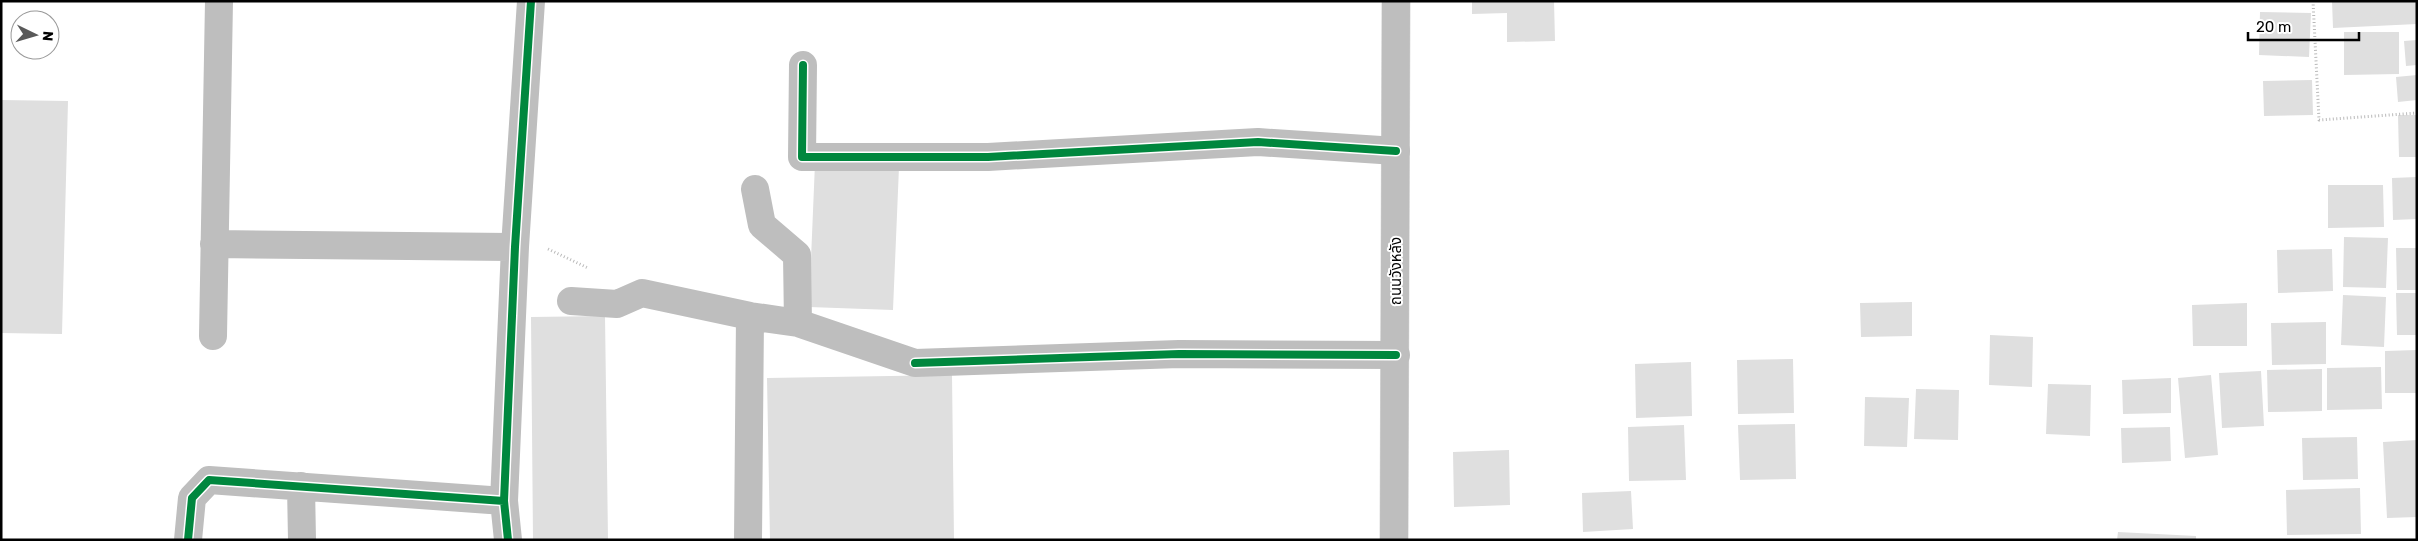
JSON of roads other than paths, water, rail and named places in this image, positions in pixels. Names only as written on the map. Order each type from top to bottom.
[{"type":"street","points":[[213,336],[219,1]]},
{"type":"street","points":[[508,540],[504,501],[515,247],[530,1]]},
{"type":"street","name":"ถนนวังหลัง","points":[[1394,540],[1396,1]]},
{"type":"street","points":[[803,65],[802,158],[988,157],[1258,142],[1396,151]]},
{"type":"street","points":[[756,188],[762,225],[797,254],[798,323]]},
{"type":"street","points":[[214,244],[515,247]]},
{"type":"street","points":[[571,301],[617,304],[642,293],[750,316],[798,323],[915,363],[1179,354],[1396,356]]},
{"type":"street","points":[[748,540],[750,316]]},
{"type":"street","points":[[188,540],[192,498],[209,480],[504,501]]},
{"type":"street","points":[[301,486],[302,540]]}]
